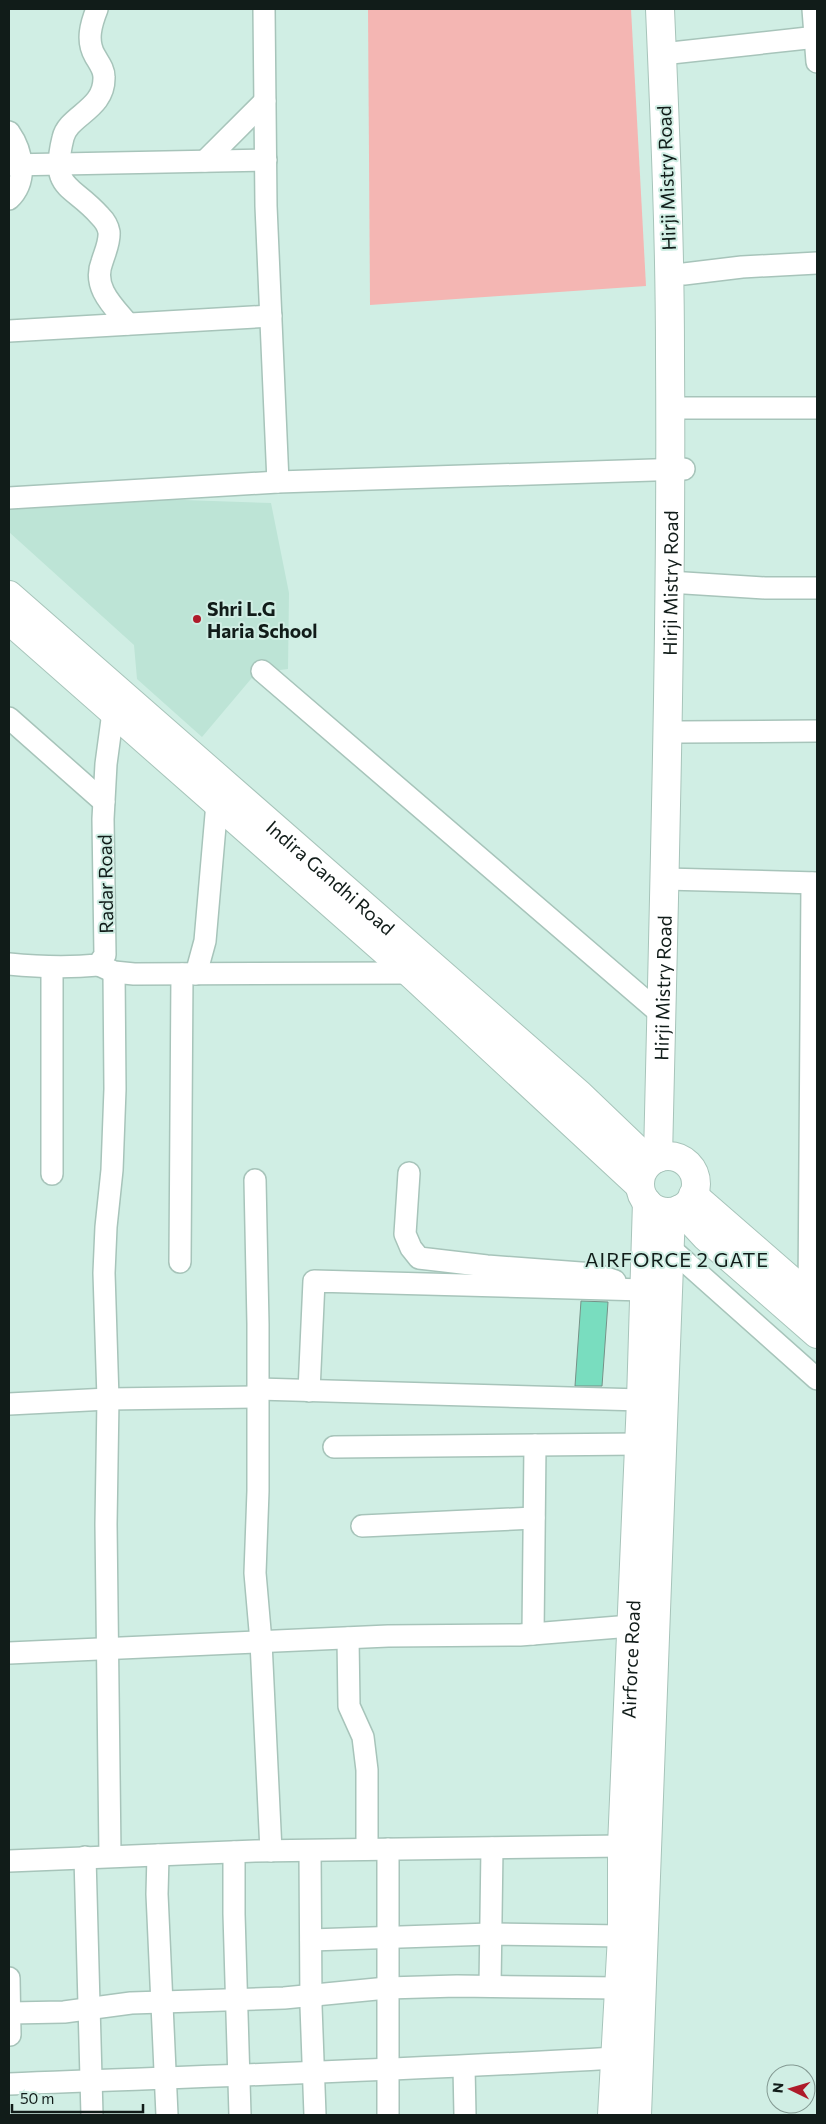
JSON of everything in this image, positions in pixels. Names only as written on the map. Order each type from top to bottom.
[{"type":"main road","name":"Hirji Mistry Road","points":[[660,9],[669,54],[684,274],[678,408],[673,879],[664,1185]]},
{"type":"main road","name":"Hirji Mistry Road","points":[[675,9],[669,54],[667,196],[678,408]]},
{"type":"main road","name":"Hirji Mistry Road","points":[[664,1185],[661,1014],[673,879],[681,732],[676,583]]},
{"type":"main road","name":"Indira Gandhi Road","points":[[9,595],[580,1095],[664,1185]]},
{"type":"main road","name":"Indira Gandhi Road","points":[[9,620],[410,973],[664,1185]]},
{"type":"main road","name":"Airforce Road","points":[[637,2115],[670,1248],[664,1185]]},
{"type":"main road","name":"Airforce Road","points":[[612,2115],[622,1936],[622,1846],[644,1290],[664,1185]]},
{"type":"main road","points":[[664,1185],[813,1300]]},
{"type":"main road","points":[[664,1185],[706,1237],[817,1334]]},
{"type":"street","points":[[97,9],[90,28],[90,43],[104,76],[103,90],[96,102],[63,135],[58,164],[63,183],[72,193],[90,205],[104,221],[109,232],[108,247],[101,265],[99,277],[102,290],[128,324]]},
{"type":"street","points":[[264,9],[266,160],[278,482]]},
{"type":"street","points":[[813,9],[817,62]]},
{"type":"street","points":[[669,54],[816,37]]},
{"type":"street","points":[[205,161],[265,100]]},
{"type":"street","points":[[9,132],[13,138],[15,165],[22,177],[19,187],[9,199]]},
{"type":"street","points":[[15,165],[266,160]]},
{"type":"street","points":[[684,274],[742,266],[817,263]]},
{"type":"street","points":[[9,331],[271,316]]},
{"type":"street","points":[[678,408],[817,408]]},
{"type":"street","points":[[9,498],[278,482],[677,469]]},
{"type":"street","points":[[676,583],[817,588]]},
{"type":"street","points":[[262,670],[661,1014]]},
{"type":"street","name":"Radar Road","points":[[110,1856],[106,1524],[108,1399],[104,1273],[106,1227],[112,1170],[115,1090],[105,955],[104,802],[106,764],[113,712]]},
{"type":"street","points":[[9,718],[104,802]]},
{"type":"street","points":[[681,732],[817,731]]},
{"type":"street","points":[[180,1262],[189,974],[205,941],[217,803]]},
{"type":"street","points":[[673,879],[815,883],[813,1300]]},
{"type":"street","points":[[9,964],[52,968],[189,974],[410,973]]},
{"type":"street","points":[[52,968],[52,1174]]},
{"type":"street","points":[[409,1174],[405,1234],[419,1258],[487,1266],[594,1274],[644,1290]]},
{"type":"street","points":[[255,1180],[258,1393],[258,1491],[255,1573],[261,1642],[271,1851]]},
{"type":"street","points":[[670,1248],[817,1379]]},
{"type":"street","points":[[309,1391],[314,1281],[644,1290]]},
{"type":"street","points":[[9,1404],[309,1391],[641,1400]]},
{"type":"street","points":[[334,1447],[639,1444]]},
{"type":"street","points":[[533,1634],[535,1445]]},
{"type":"street","points":[[362,1526],[534,1518]]},
{"type":"street","points":[[9,1653],[348,1638],[533,1634],[631,1626]]},
{"type":"street","points":[[348,1638],[349,1706],[362,1738],[367,1770],[367,1849]]},
{"type":"street","points":[[9,1860],[271,1851],[622,1846]]},
{"type":"street","points":[[490,1986],[492,1848]]},
{"type":"street","points":[[388,1849],[388,2115]]},
{"type":"street","points":[[310,1851],[311,1995],[315,2115]]},
{"type":"street","points":[[234,1852],[240,2115]]},
{"type":"street","points":[[158,1855],[167,2115]]},
{"type":"street","points":[[85,1857],[92,2115]]},
{"type":"street","points":[[311,1940],[490,1934],[622,1936]]},
{"type":"street","points":[[9,1978],[10,2036]]},
{"type":"street","points":[[10,2013],[90,2009],[131,2002],[311,1995],[387,1988],[490,1986],[618,1988]]},
{"type":"street","points":[[9,2084],[387,2068],[464,2067],[614,2058]]},
{"type":"street","points":[[464,2067],[465,2115]]},
{"type":"shaded area","points":[[368,9],[631,9],[646,286],[370,305]]},
{"type":"shaded area","name":"Shri L.G Haria School","points":[[9,494],[271,503],[289,593],[288,669],[256,673],[202,737],[137,679],[134,645],[9,532]]},
{"type":"building","points":[[581,1301],[608,1302],[602,1386],[575,1386]]},
{"type":"place","name":"Shri L.G Haria School","points":[[197,619]]},
{"type":"district","name":"AIRFORCE 2 GATE","points":[[677,1259]]}]
